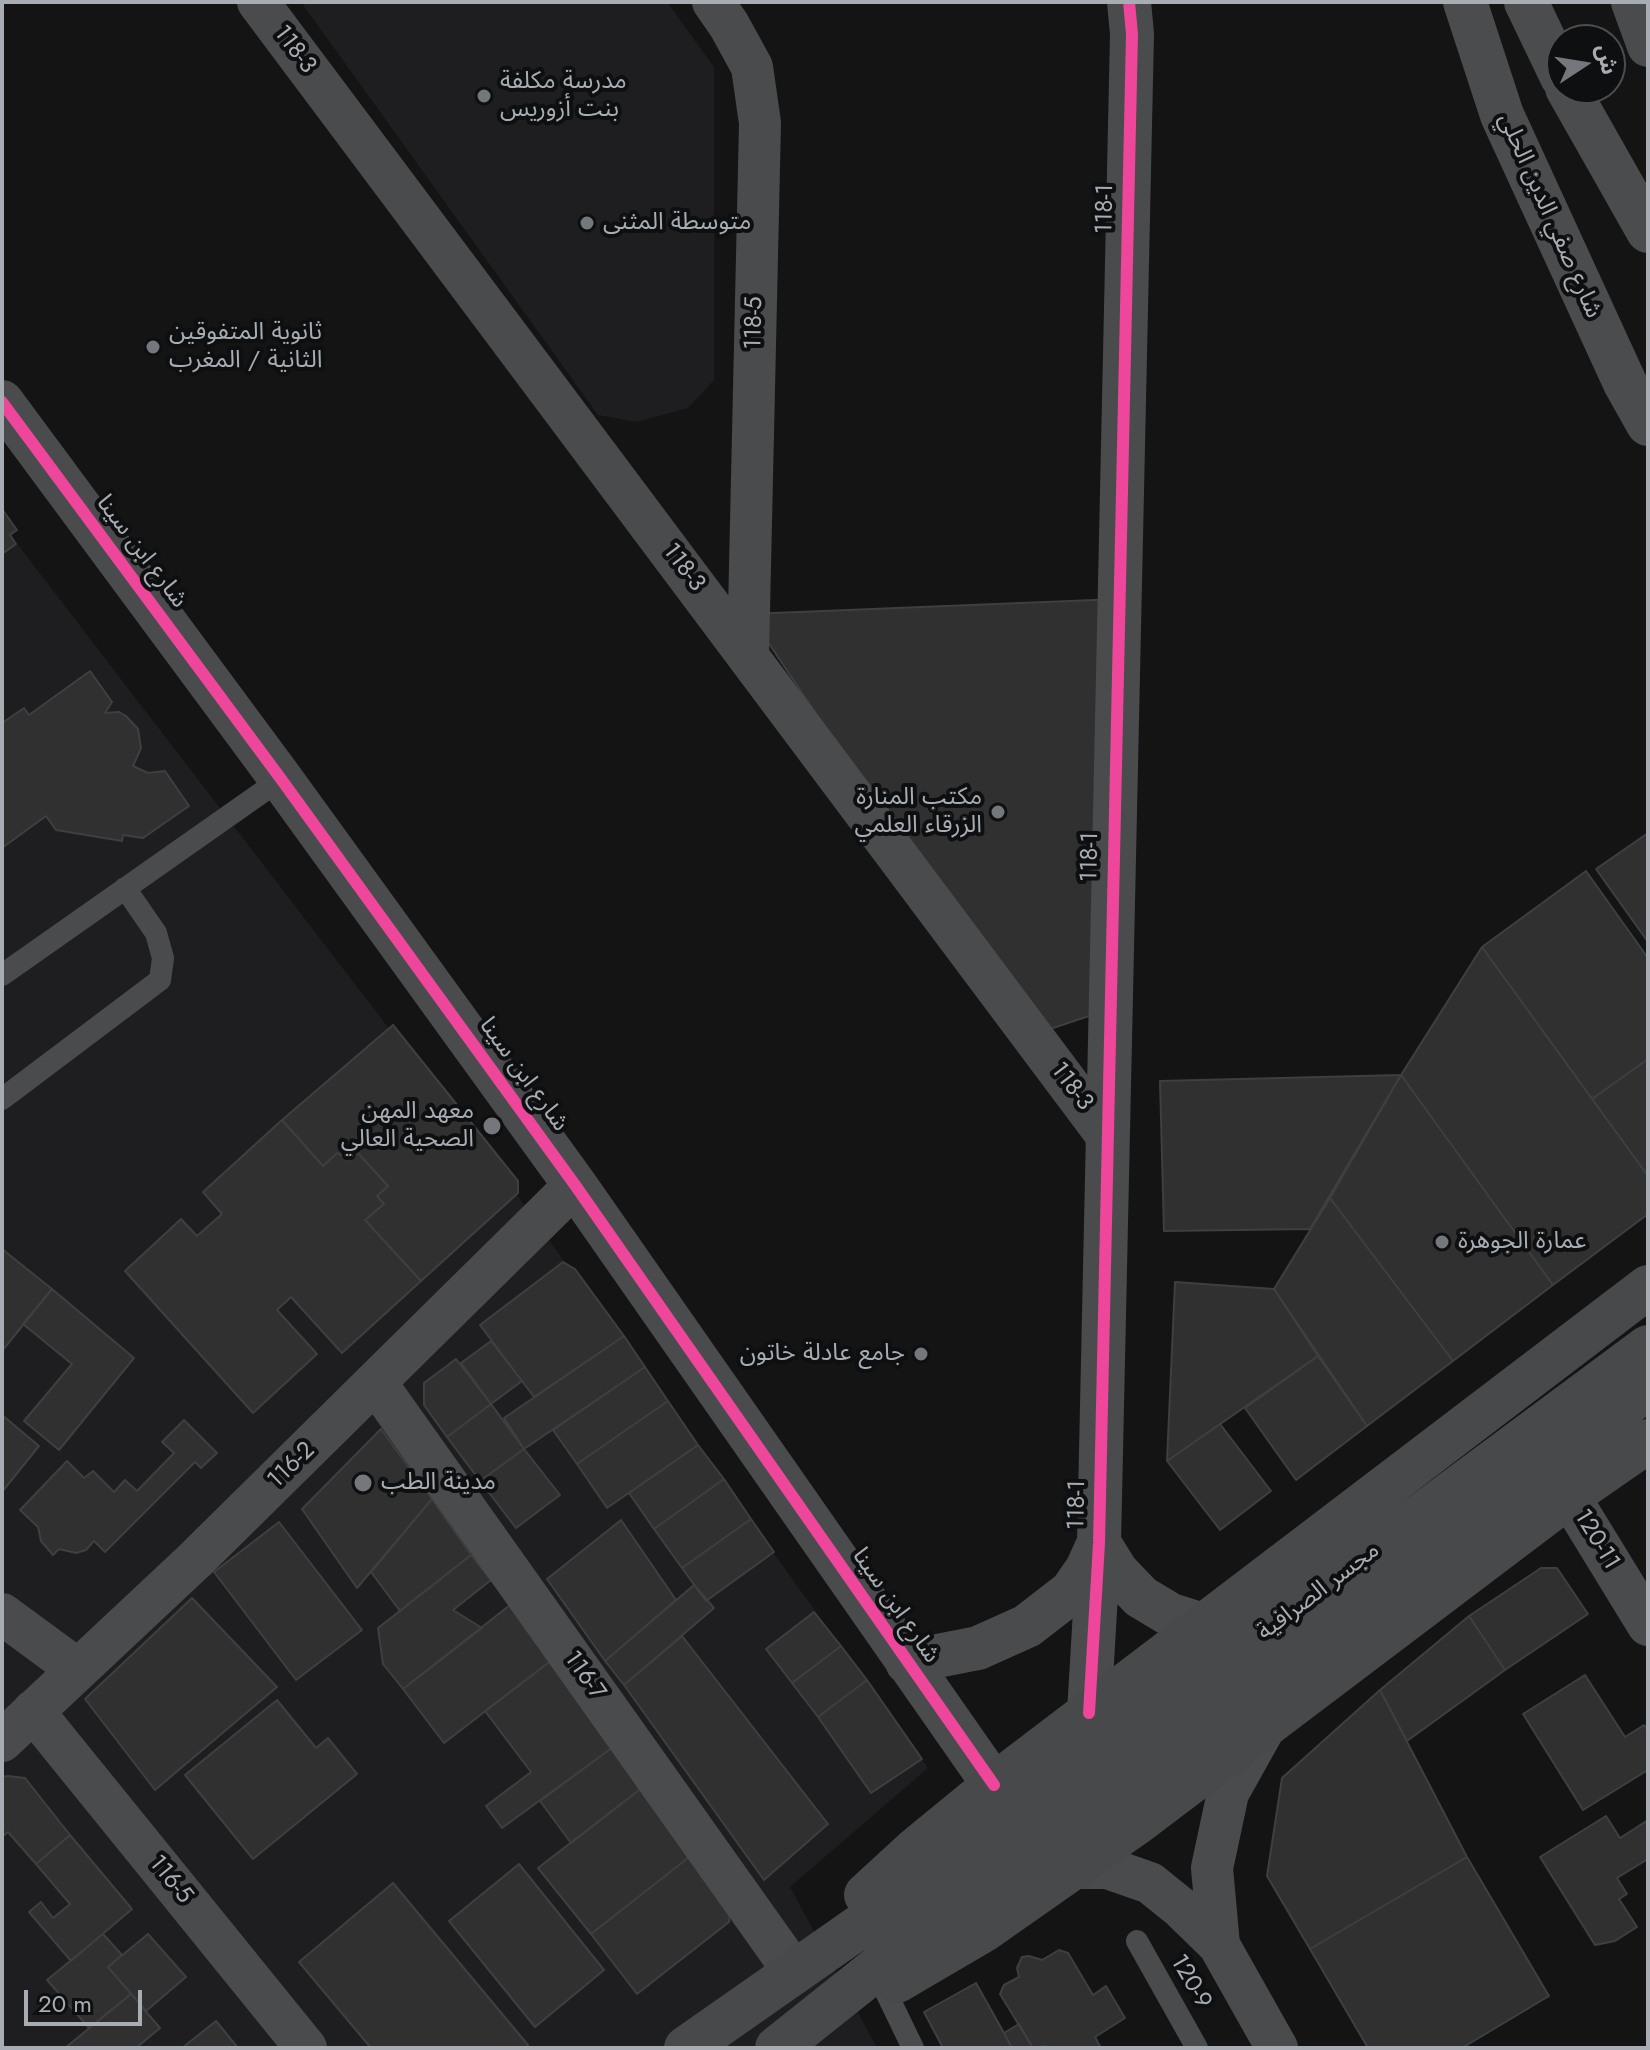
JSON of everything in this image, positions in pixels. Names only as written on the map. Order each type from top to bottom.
[{"type":"main road","name":"شارع صفي الدين الحلي","points":[[1465,2],[1502,115],[1625,383],[1648,424]]},
{"type":"main road","points":[[1526,2],[1546,44]]},
{"type":"main road","points":[[1576,104],[1648,231]]},
{"type":"main road","points":[[782,1980],[841,1918],[905,1859],[994,1785],[1648,1287]]},
{"type":"main road","name":"مجسر الصرافية","points":[[999,1850],[1648,1347]]},
{"type":"main road","name":"مجسر الصرافية","points":[[999,1850],[1648,1388]]},
{"type":"main road","points":[[786,2041],[984,1930],[1073,1868],[1569,1496],[1648,1441]]},
{"type":"main road","points":[[686,2048],[782,1980],[999,1850]]},
{"type":"main road","points":[[786,2041],[999,1850]]},
{"type":"street","name":"118-3","points":[[258,2],[1107,1136]]},
{"type":"street","name":"118-5","points":[[713,2],[752,67],[760,123],[748,655]]},
{"type":"street","name":"118-1","points":[[1089,1713],[1099,1543],[1132,34],[1129,2]]},
{"type":"street","points":[[1632,2],[1648,46]]},
{"type":"street","name":"شارع ابن سينا","points":[[2,402],[281,779],[575,1185],[994,1785]]},
{"type":"street","name":"116-2","points":[[2,1741],[195,1560],[575,1185]]},
{"type":"street","name":"116-7","points":[[376,1383],[782,1980]]},
{"type":"street","name":"120-11","points":[[1569,1496],[1648,1625]]},
{"type":"street","name":"118-1","points":[[1099,1543],[1117,1572],[1141,1597],[1171,1615],[1203,1625]]},
{"type":"street","name":"118-1","points":[[907,1662],[978,1648],[1027,1626],[1071,1592],[1087,1569],[1099,1543]]},
{"type":"street","points":[[2,1614],[77,1669]]},
{"type":"street","name":"116-5","points":[[33,1711],[306,2048]]},
{"type":"street","points":[[1219,1945],[1212,1868],[1224,1808],[1228,1793],[1266,1725]]},
{"type":"street","points":[[1073,1868],[1107,1868],[1150,1883],[1181,1908],[1219,1945],[1277,2048]]},
{"type":"lane","points":[[2,975],[281,779]]},
{"type":"lane","points":[[2,1099],[160,980],[163,958],[156,933],[125,888]]},
{"type":"lane","name":"120-9","points":[[1137,1941],[1197,2048]]},
{"type":"lane","points":[[884,1988],[913,2048]]},
{"type":"shaded area","name":"متوسطة المثنى","points":[[301,2],[667,2],[714,67],[714,380],[688,408],[636,422],[598,415]]},
{"type":"shaded area","name":"مدينة الطب","points":[[2,524],[519,1198],[928,1768],[790,1887],[877,2048],[2,2048]]},
{"type":"building","points":[[2,509],[17,530],[10,535],[16,544],[2,554]]},
{"type":"building","name":"مكتب المنارة الزرقاء العلمي","points":[[1119,599],[1110,1009],[1032,1035],[749,614]]},
{"type":"building","points":[[90,671],[112,702],[105,713],[119,712],[138,729],[141,748],[133,766],[148,773],[165,771],[189,806],[143,838],[123,835],[122,841],[56,830],[46,816],[2,848],[2,723],[24,708],[29,715]]},
{"type":"building","points":[[1648,833],[1648,942],[1596,869]]},
{"type":"building","points":[[1586,871],[1648,958],[1648,1059],[1592,1099],[1482,947]]},
{"type":"building","points":[[1482,947],[1648,1176],[1648,1214],[1553,1285],[1401,1075]]},
{"type":"building","points":[[393,1025],[518,1181],[518,1193],[421,1281],[365,1220],[384,1204],[377,1196],[388,1186],[357,1152],[349,1160],[337,1153],[323,1166],[282,1120]]},
{"type":"building","points":[[1648,1059],[1648,1176],[1592,1099]]},
{"type":"building","name":"عمارة الجوهرة","points":[[1401,1075],[1553,1285],[1453,1361],[1330,1198]]},
{"type":"building","points":[[1401,1075],[1310,1229],[1164,1231],[1160,1081]]},
{"type":"building","points":[[282,1120],[323,1166],[337,1153],[349,1160],[357,1152],[388,1186],[377,1196],[384,1204],[365,1220],[421,1281],[342,1353],[291,1297],[277,1310],[317,1354],[253,1413],[125,1271],[181,1219],[197,1236],[222,1214],[203,1192]]},
{"type":"building","points":[[1330,1198],[1453,1361],[1367,1426],[1274,1289]]},
{"type":"building","points":[[2,1249],[52,1289],[2,1351]]},
{"type":"building","points":[[563,1262],[575,1269],[624,1336],[534,1397],[480,1325]]},
{"type":"building","points":[[1175,1282],[1274,1289],[1318,1356],[1167,1461]]},
{"type":"building","points":[[52,1289],[134,1358],[59,1450],[24,1421],[72,1364],[23,1324]]},
{"type":"building","points":[[624,1336],[645,1367],[524,1449],[504,1418]]},
{"type":"building","points":[[491,1341],[522,1381],[491,1404],[461,1363]]},
{"type":"building","points":[[1318,1356],[1367,1426],[1296,1480],[1245,1408]]},
{"type":"building","points":[[456,1359],[491,1404],[447,1437],[424,1405],[424,1383]]},
{"type":"building","points":[[645,1367],[668,1401],[577,1464],[553,1430]]},
{"type":"building","points":[[668,1401],[698,1445],[607,1508],[577,1464]]},
{"type":"building","points":[[491,1404],[524,1449],[480,1481],[447,1437]]},
{"type":"building","points":[[2,1415],[39,1446],[2,1492]]},
{"type":"building","points":[[184,1420],[217,1453],[201,1468],[195,1462],[105,1552],[94,1541],[86,1550],[76,1553],[59,1549],[53,1555],[41,1541],[38,1527],[20,1510],[67,1461],[84,1478],[93,1471],[114,1492],[125,1480],[137,1491],[174,1453],[162,1442]]},
{"type":"building","points":[[1220,1424],[1271,1491],[1220,1530],[1167,1461]]},
{"type":"building","points":[[381,1429],[432,1499],[357,1588],[302,1509]]},
{"type":"building","points":[[698,1445],[724,1479],[654,1529],[629,1493]]},
{"type":"building","points":[[524,1449],[560,1495],[516,1528],[480,1481]]},
{"type":"building","points":[[724,1479],[751,1519],[682,1568],[654,1529]]},
{"type":"building","points":[[432,1499],[471,1555],[400,1611],[371,1572]]},
{"type":"building","points":[[751,1519],[774,1552],[706,1601],[682,1568]]},
{"type":"building","points":[[621,1520],[676,1600],[605,1661],[547,1579]]},
{"type":"building","points":[[279,1522],[362,1630],[296,1680],[214,1572]]},
{"type":"building","points":[[471,1555],[491,1580],[453,1610],[482,1628],[403,1689],[383,1664],[378,1628]]},
{"type":"building","points":[[1541,1568],[1557,1568],[1588,1614],[1505,1670],[1469,1616]]},
{"type":"building","points":[[694,1585],[714,1608],[624,1685],[605,1661]]},
{"type":"building","points":[[192,1598],[277,1687],[155,1790],[85,1699]]},
{"type":"building","points":[[510,1605],[552,1660],[444,1743],[403,1689]]},
{"type":"building","points":[[814,1612],[841,1646],[792,1683],[766,1649]]},
{"type":"building","points":[[1469,1616],[1505,1670],[1407,1741],[1380,1690]]},
{"type":"building","points":[[682,1636],[828,1824],[764,1880],[624,1685]]},
{"type":"building","points":[[841,1646],[867,1680],[818,1717],[792,1683]]},
{"type":"building","points":[[552,1660],[613,1747],[502,1828],[486,1806],[531,1772],[485,1711]]},
{"type":"building","points":[[1585,1675],[1625,1737],[1644,1725],[1648,1731],[1648,1770],[1583,1810],[1523,1714]]},
{"type":"building","points":[[867,1680],[922,1759],[871,1793],[818,1717]]},
{"type":"building","points":[[1380,1690],[1467,1857],[1310,1949],[1267,1876],[1282,1778]]},
{"type":"building","points":[[277,1700],[316,1748],[328,1738],[357,1774],[253,1859],[185,1775]]},
{"type":"building","points":[[613,1747],[643,1787],[571,1843],[540,1801]]},
{"type":"building","points":[[2,1777],[25,1778],[70,1835],[36,1864],[8,1832],[2,1837]]},
{"type":"building","points":[[643,1787],[693,1854],[591,1934],[538,1868]]},
{"type":"building","points":[[1606,1816],[1620,1838],[1648,1820],[1648,1859],[1617,1878],[1627,1894],[1619,1899],[1637,1927],[1615,1941],[1595,1945],[1540,1857]]},
{"type":"building","points":[[70,1835],[132,1909],[71,1961],[29,1912],[41,1902],[53,1918],[70,1904],[36,1864]]},
{"type":"building","points":[[693,1854],[730,1903],[729,1922],[637,1994],[591,1934]]},
{"type":"building","points":[[1467,1857],[1549,1996],[1462,2048],[1368,2048],[1310,1949]]},
{"type":"building","points":[[519,1864],[604,1970],[535,2027],[449,1921]]},
{"type":"building","points":[[393,1883],[528,2045],[525,2048],[371,2048],[299,1962]]},
{"type":"building","points":[[103,1934],[122,1955],[108,1967],[131,1994],[89,2028],[47,1980]]},
{"type":"building","points":[[148,1934],[186,1977],[146,2011],[108,1967]]},
{"type":"building","points":[[1059,1950],[1068,1953],[1093,1995],[1106,1986],[1125,2018],[1095,2037],[1101,2048],[1033,2048],[1000,1994],[1004,1985],[1019,1977],[1017,1968],[1022,1957],[1042,1960]]},
{"type":"building","points":[[976,1983],[1012,2048],[943,2048],[924,2012]]},
{"type":"building","points":[[131,1994],[160,2028],[136,2048],[65,2048]]},
{"type":"building","points":[[216,2021],[238,2048],[182,2048]]},
{"type":"building","points":[[1019,2024],[1033,2048],[1012,2048],[1004,2033]]},
{"type":"cycle path","points":[[1089,1713],[1099,1543],[1132,34],[1129,2]]},
{"type":"cycle path","points":[[2,402],[281,779],[575,1185],[994,1785]]},
{"type":"place","name":"مدرسة مكلفة بنت أزوريس","points":[[484,96]]},
{"type":"place","name":"متوسطة المثنى","points":[[587,223]]},
{"type":"place","name":"ثانوية المتفوقين الثانية / المغرب","points":[[153,347]]},
{"type":"place","name":"مكتب المنارة الزرقاء العلمي","points":[[998,812]]},
{"type":"place","name":"معهد المهن الصحية العالي","points":[[492,1126]]},
{"type":"place","name":"عمارة الجوهرة","points":[[1442,1242]]},
{"type":"place","name":"جامع عادلة خاتون","points":[[921,1354]]},
{"type":"place","name":"مدينة الطب","points":[[363,1483]]}]
